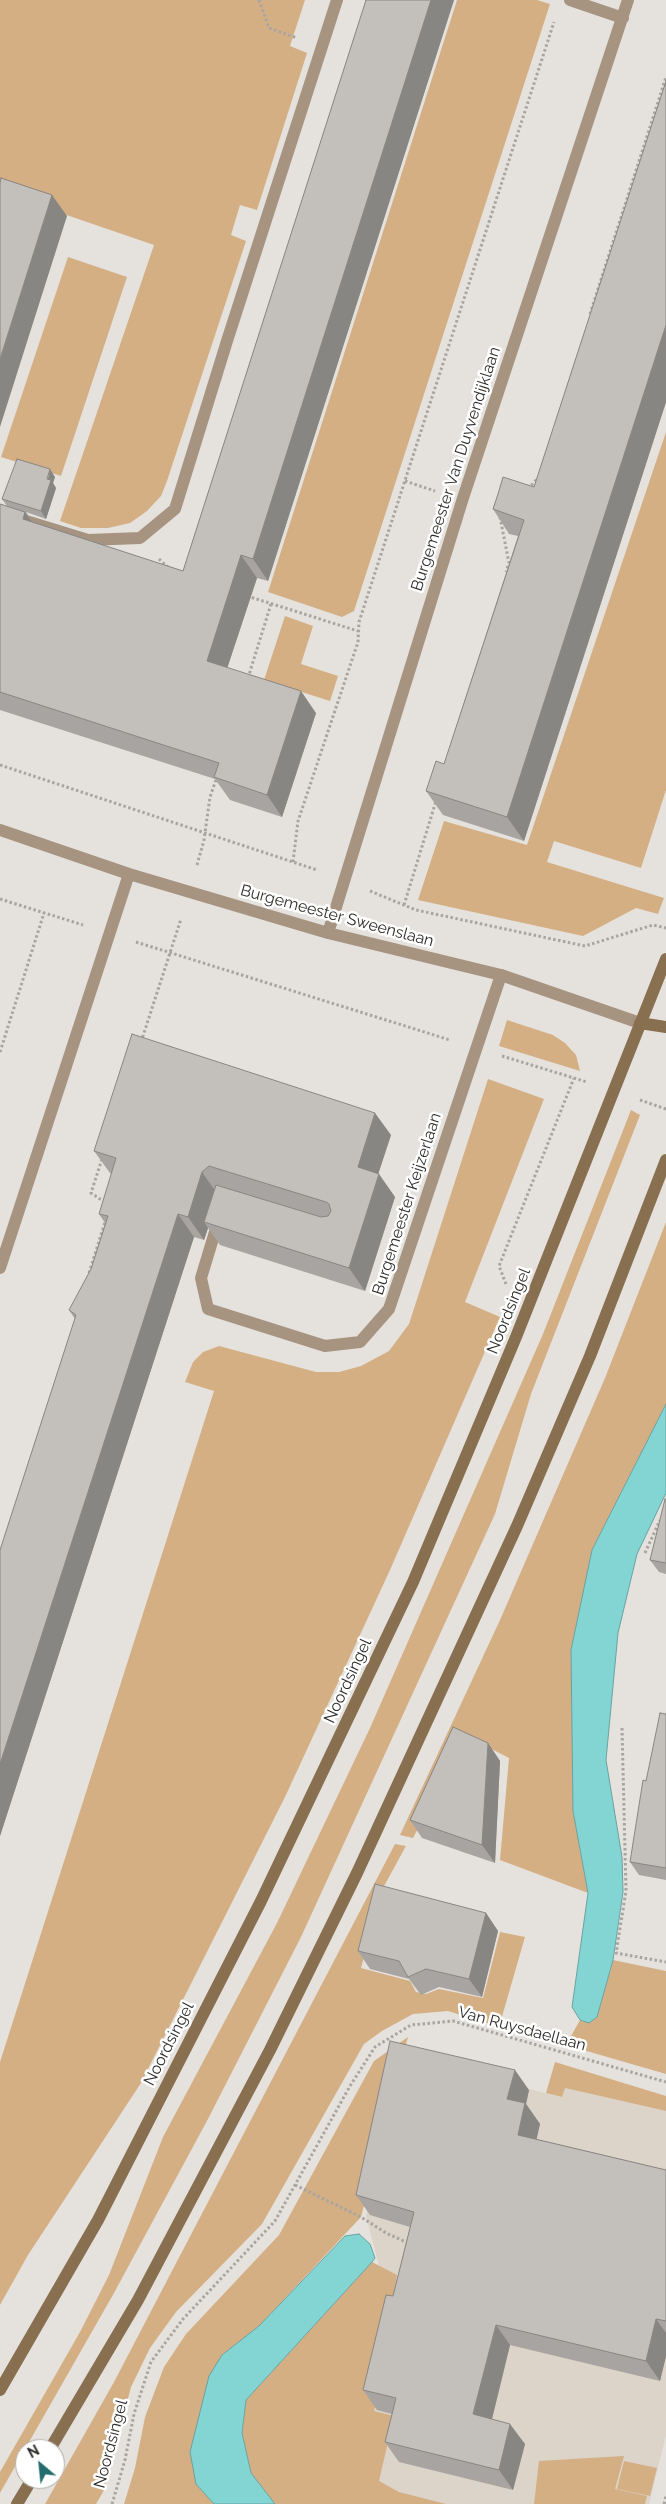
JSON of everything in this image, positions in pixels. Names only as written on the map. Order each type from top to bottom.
[{"type":"main road","name":"Noordsingel","points":[[0,2390],[98,2220],[261,1901],[408,1591],[516,1337],[666,959]]},
{"type":"main road","name":"Burgemeester Sweenslaan","points":[[640,1023],[666,1027]]},
{"type":"main road","points":[[56,2439],[138,2300],[270,2050],[357,1873],[513,1535],[590,1356],[666,1160]]},
{"type":"main road","points":[[17,2504],[26,2489]]},
{"type":"street","points":[[0,513],[88,540],[140,538],[175,509],[337,0]]},
{"type":"street","points":[[570,0],[623,18]]},
{"type":"street","name":"Burgemeester Van Duyvendijklaan","points":[[328,933],[463,498],[628,0]]},
{"type":"street","name":"Burgemeester Sweenslaan","points":[[0,830],[129,874],[328,933],[501,976],[640,1023]]},
{"type":"street","points":[[0,1268],[129,874]]},
{"type":"street","name":"Burgemeester Keijzerlaan","points":[[224,1206],[201,1278],[208,1309],[325,1346],[360,1342],[389,1309],[475,1047],[501,976]]},
{"type":"path","points":[[259,0],[269,28],[321,46]]},
{"type":"path","points":[[293,862],[298,821],[358,642],[359,622],[555,19]]},
{"type":"path","points":[[588,322],[666,77]]},
{"type":"path","points":[[522,495],[537,482],[540,472]]},
{"type":"path","points":[[500,514],[509,563],[504,582]]},
{"type":"path","points":[[140,538],[171,570]]},
{"type":"path","points":[[244,595],[359,631]]},
{"type":"path","points":[[404,905],[436,800]]},
{"type":"path","points":[[0,899],[574,1078],[666,1109]]},
{"type":"path","points":[[0,1052],[44,913]]},
{"type":"path","points":[[508,1290],[499,1266],[574,1078]]},
{"type":"path","points":[[87,1280],[107,1215]]},
{"type":"path","points":[[644,1553],[662,1515]]},
{"type":"path","points":[[622,1728],[626,1891],[616,1953],[666,1962]]},
{"type":"path","name":"Van Ruysdaellaan","points":[[375,2047],[411,2025],[453,2021],[666,2082]]},
{"type":"path","name":"Noordsingel","points":[[112,2504],[125,2460],[134,2414],[151,2362],[183,2319],[275,2221],[350,2086],[375,2047]]},
{"type":"path","points":[[295,2185],[361,2217],[386,2233],[411,2245]]},
{"type":"path","points":[[664,2504],[666,2496]]},
{"type":"shaded area","points":[[0,0],[305,0],[290,46],[307,53],[257,210],[240,205],[231,235],[246,241],[167,481],[161,496],[147,511],[130,523],[108,528],[81,528],[60,521],[154,245],[14,197],[0,200]]},
{"type":"shaded area","points":[[457,0],[537,0],[550,4],[354,611],[342,617],[268,592]]},
{"type":"shaded area","points":[[68,257],[127,277],[61,476],[1,457]]},
{"type":"shaded area","points":[[666,432],[666,790],[641,868],[554,841],[547,862],[664,898],[658,914],[636,908],[583,936],[418,900],[444,821],[527,845]]},
{"type":"shaded area","points":[[285,616],[313,626],[301,664],[338,676],[330,701],[264,680]]},
{"type":"shaded area","points":[[507,1020],[553,1035],[565,1043],[576,1055],[580,1071],[499,1046]]},
{"type":"shaded area","points":[[488,1079],[544,1099],[465,1302],[500,1317],[390,1570],[285,1797],[141,2083],[28,2255],[0,2305],[0,2062],[214,1391],[185,1382],[193,1362],[203,1352],[219,1346],[316,1372],[339,1372],[361,1366],[389,1351],[409,1324]]},
{"type":"shaded area","points":[[631,1110],[640,1115],[531,1394],[495,1514],[301,1937],[208,2119],[114,2293],[31,2439],[19,2439],[80,2332],[109,2275],[163,2137],[277,1923],[370,1728],[543,1334]]},
{"type":"shaded area","points":[[666,1222],[666,1404],[592,1550],[573,1811],[588,1893],[500,1860],[509,1758],[466,1736],[413,1838],[400,1835],[500,1620],[605,1378]]},
{"type":"shaded area","points":[[395,1844],[406,1846],[383,1888],[361,1968],[410,1981],[416,1992],[426,1994],[439,1989],[483,1998],[500,1932],[525,1937],[499,2027],[448,2011],[413,2014],[382,2031],[364,2044],[262,2224],[176,2312],[150,2348],[131,2387],[103,2492],[96,2504],[45,2504],[53,2489],[65,2489],[65,2469],[114,2382]]},
{"type":"shaded area","points":[[613,1960],[666,1971],[666,2074],[566,2045],[580,2020],[589,2023],[597,2017]]},
{"type":"shaded area","points":[[408,2037],[361,2217],[259,2326],[222,2355],[196,2484],[214,2504],[124,2504],[135,2468],[145,2417],[164,2367],[186,2334],[279,2235],[374,2061]]},
{"type":"shaded area","points":[[402,2057],[561,2097],[565,2088],[666,2111],[666,2435],[649,2504],[310,2504],[382,2277],[366,2216]]},
{"type":"shaded area","points":[[555,2062],[666,2096],[666,2111],[565,2088],[562,2097],[546,2093]]},
{"type":"shaded area","points":[[372,2262],[397,2275],[391,2311],[397,2316],[374,2411],[394,2416],[379,2481],[399,2492],[446,2504],[275,2504],[251,2473],[242,2433],[246,2400]]},
{"type":"shaded area","points":[[15,2446],[15,2467],[0,2493],[0,2472]]},
{"type":"shaded area","points":[[624,2456],[615,2489],[647,2496],[645,2504],[534,2504],[539,2461]]},
{"type":"shaded area","points":[[624,2461],[657,2468],[650,2496],[617,2489]]},
{"type":"water","points":[[666,1404],[666,1493],[637,1554],[618,1633],[606,1760],[622,1857],[623,1892],[613,1960],[597,2017],[589,2023],[580,2020],[572,2007],[588,1893],[573,1811],[571,1650],[592,1550]]},
{"type":"water","points":[[359,2234],[370,2244],[375,2258],[246,2400],[242,2433],[251,2473],[275,2504],[214,2504],[196,2484],[190,2452],[209,2376],[222,2355],[259,2326],[345,2236]]},
{"type":"building","points":[[366,0],[431,0],[253,559],[241,555],[207,661],[301,691],[267,795],[214,777],[219,763],[0,692],[0,504],[25,512],[23,519],[183,571]]},
{"type":"building","points":[[666,81],[666,325],[507,817],[426,791],[436,761],[444,764],[524,520],[493,509],[503,477],[534,487]]},
{"type":"building","points":[[1,178],[52,195],[0,359],[0,183]]},
{"type":"building","points":[[17,459],[50,469],[47,479],[51,480],[41,511],[2,499]]},
{"type":"building","points":[[132,1034],[375,1113],[358,1167],[379,1174],[349,1268],[204,1222],[216,1185],[321,1217],[328,1216],[331,1211],[329,1204],[326,1202],[209,1166],[202,1172],[188,1217],[178,1214],[0,1764],[0,1550],[76,1315],[69,1310],[91,1269],[108,1216],[99,1214],[116,1158],[94,1151]]},
{"type":"building","points":[[666,1499],[666,1563],[650,1560]]},
{"type":"building","points":[[660,1713],[666,1714],[666,1868],[630,1862],[643,1780],[646,1781]]},
{"type":"building","points":[[453,1727],[488,1743],[482,1845],[410,1820]]},
{"type":"building","points":[[375,1884],[486,1913],[469,1979],[426,1969],[408,1977],[399,1961],[358,1951]]},
{"type":"building","points":[[390,2041],[515,2070],[507,2099],[525,2103],[518,2135],[666,2170],[666,2321],[656,2319],[646,2361],[496,2325],[473,2414],[510,2424],[499,2470],[385,2442],[396,2398],[363,2390],[386,2295],[393,2296],[414,2212],[356,2195]]}]
